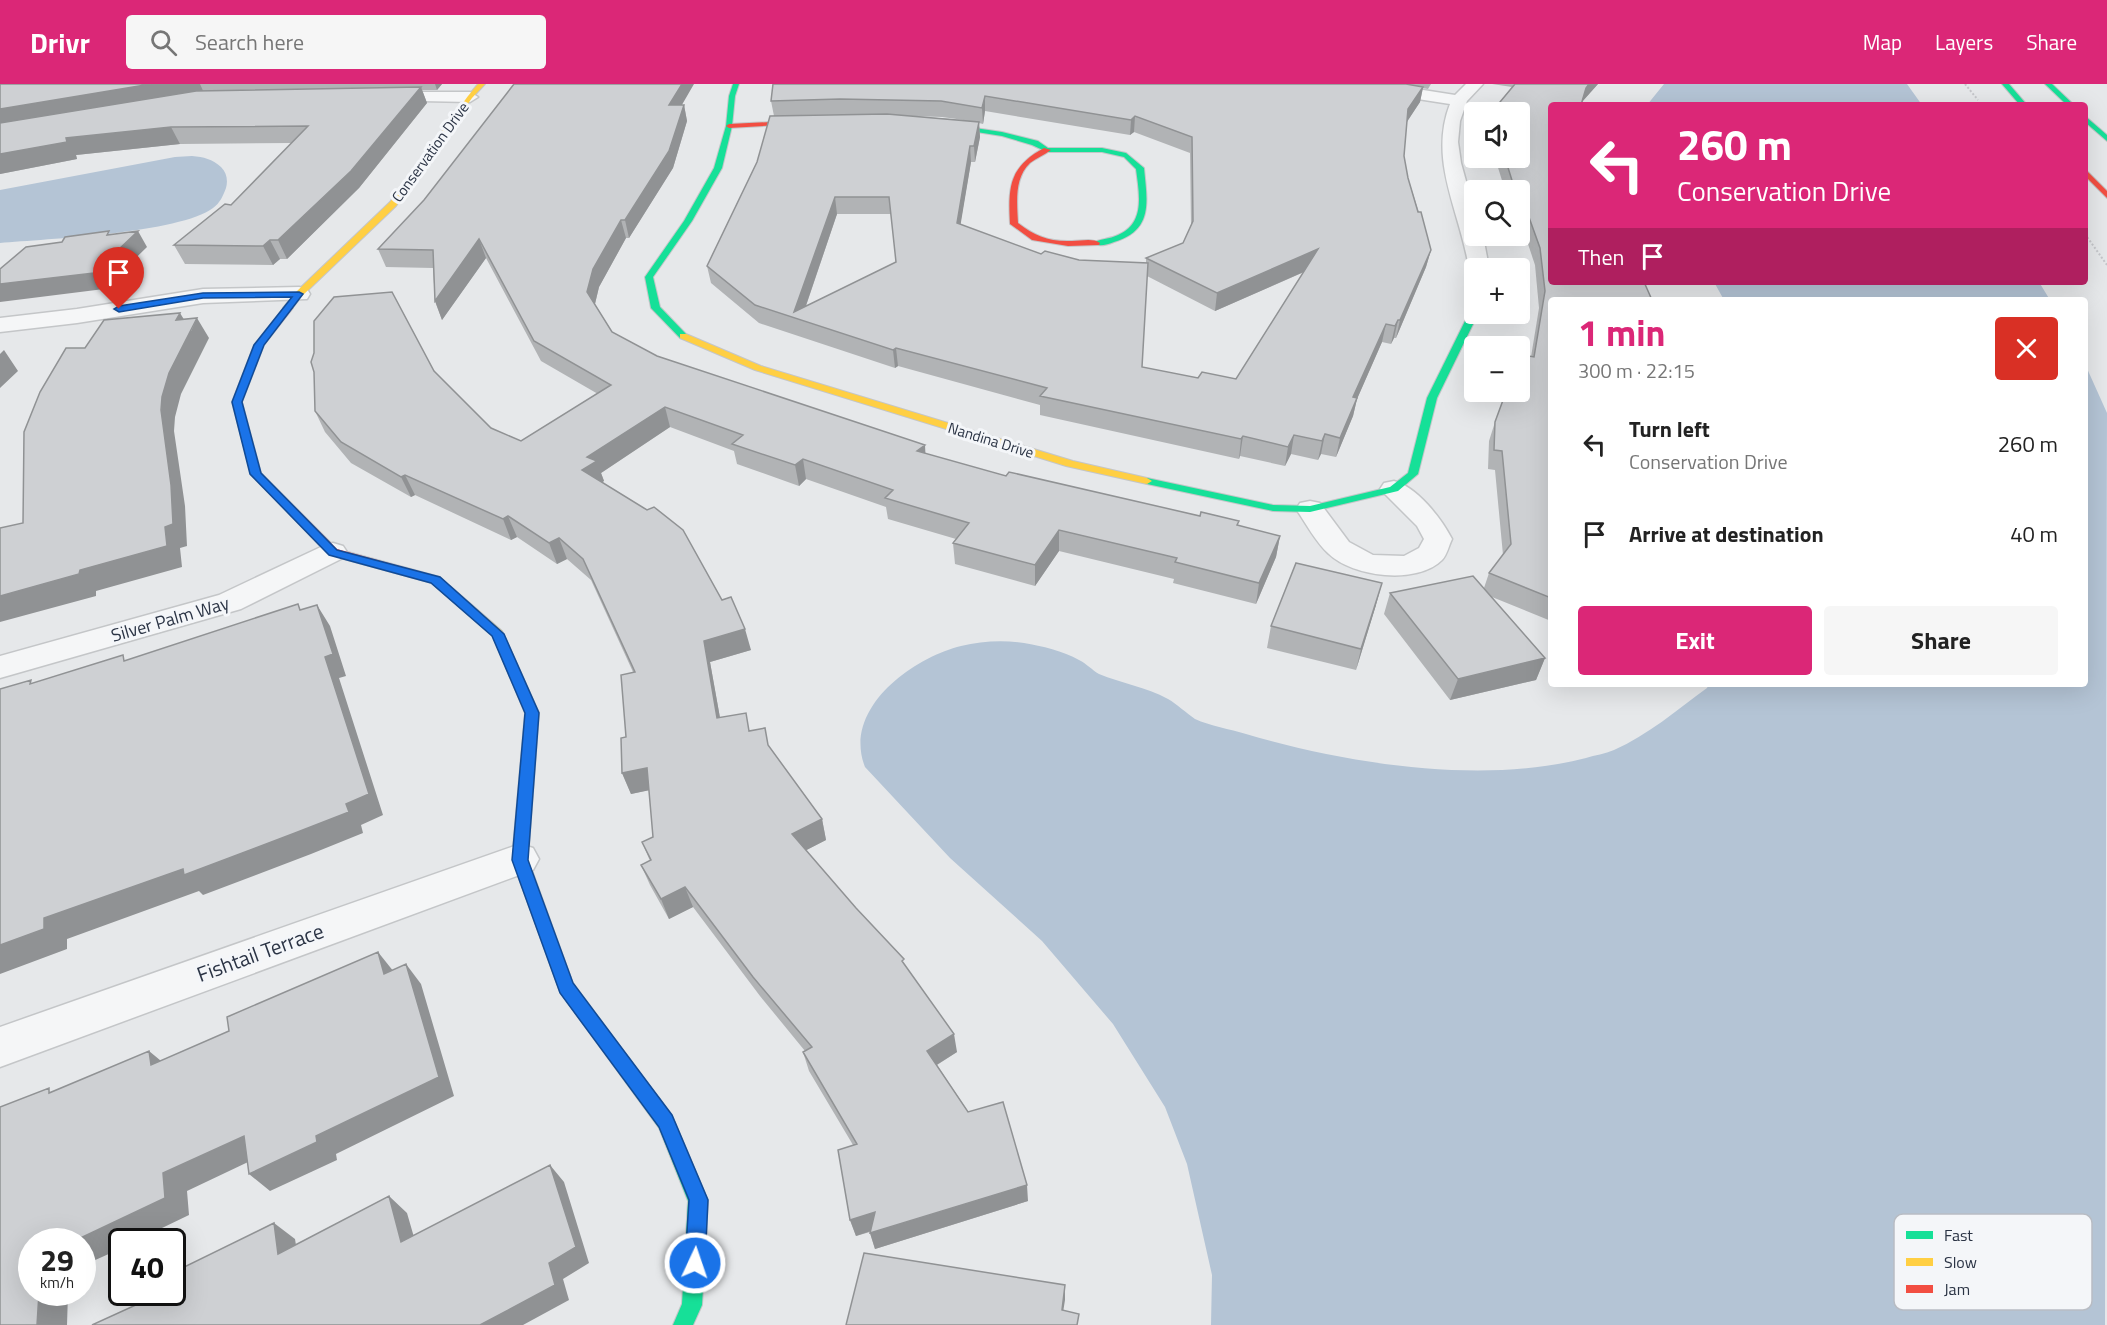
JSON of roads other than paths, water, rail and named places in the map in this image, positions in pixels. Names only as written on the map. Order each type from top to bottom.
[{"type":"street","name":"Conservation Drive","points":[[333,552],[256,474],[237,402],[259,345],[299,294],[393,204],[470,97],[482,84]]},
{"type":"street","name":"Nandina Drive","points":[[736,84],[732,96],[729,126],[718,168],[688,221],[649,278],[656,308],[685,338],[758,368],[1070,464],[1273,508],[1310,509],[1394,489]]},
{"type":"street","points":[[1353,84],[1459,100]]},
{"type":"street","points":[[1475,84],[1459,100],[1449,132],[1454,177],[1478,247],[1479,258]]},
{"type":"street","points":[[2005,84],[2021,102]]},
{"type":"street","points":[[2048,84],[2067,102]]},
{"type":"street","points":[[362,97],[470,97]]},
{"type":"street","points":[[729,126],[831,121]]},
{"type":"street","points":[[2088,121],[2107,139]]},
{"type":"street","points":[[920,123],[1002,134],[1035,143],[1047,150],[1102,150],[1126,155],[1140,168],[1143,217],[1136,231],[1106,243],[1068,244],[1032,238],[1014,225],[1012,186],[1022,164],[1033,155],[1047,150]]},
{"type":"street","points":[[2088,174],[2107,196]]},
{"type":"street","points":[[0,325],[77,316],[203,296],[299,294]]},
{"type":"street","points":[[1310,509],[1339,548],[1367,564],[1409,565],[1431,554],[1438,539],[1429,522],[1394,489],[1413,474],[1432,398],[1469,324]]},
{"type":"street","points":[[333,552],[436,580],[498,634],[532,713],[520,860],[566,987],[666,1122],[698,1200],[692,1305],[683,1325]]},
{"type":"street","name":"Silver Palm Way","points":[[0,667],[230,602],[333,552]]},
{"type":"street","name":"Fishtail Terrace","points":[[0,1047],[520,860]]},
{"type":"water","points":[[1664,84],[1907,84],[1920,102],[1649,102]]},
{"type":"water","points":[[192,156],[208,159],[218,164],[225,172],[227,180],[225,191],[218,204],[196,217],[143,229],[0,243],[0,190],[175,157]]},
{"type":"water","points":[[1716,285],[2041,285],[2048,297],[1722,297]]},
{"type":"water","points":[[2088,371],[2107,413],[2105,1325],[1211,1325],[1212,1275],[1187,1164],[1165,1107],[1113,1024],[1042,941],[950,858],[865,767],[861,746],[863,725],[872,706],[903,674],[942,652],[984,642],[1024,643],[1052,649],[1085,663],[1099,674],[1160,695],[1195,719],[1214,726],[1285,745],[1371,762],[1460,770],[1504,770],[1546,766],[1611,751],[1650,730],[1707,688],[2088,687]]}]
